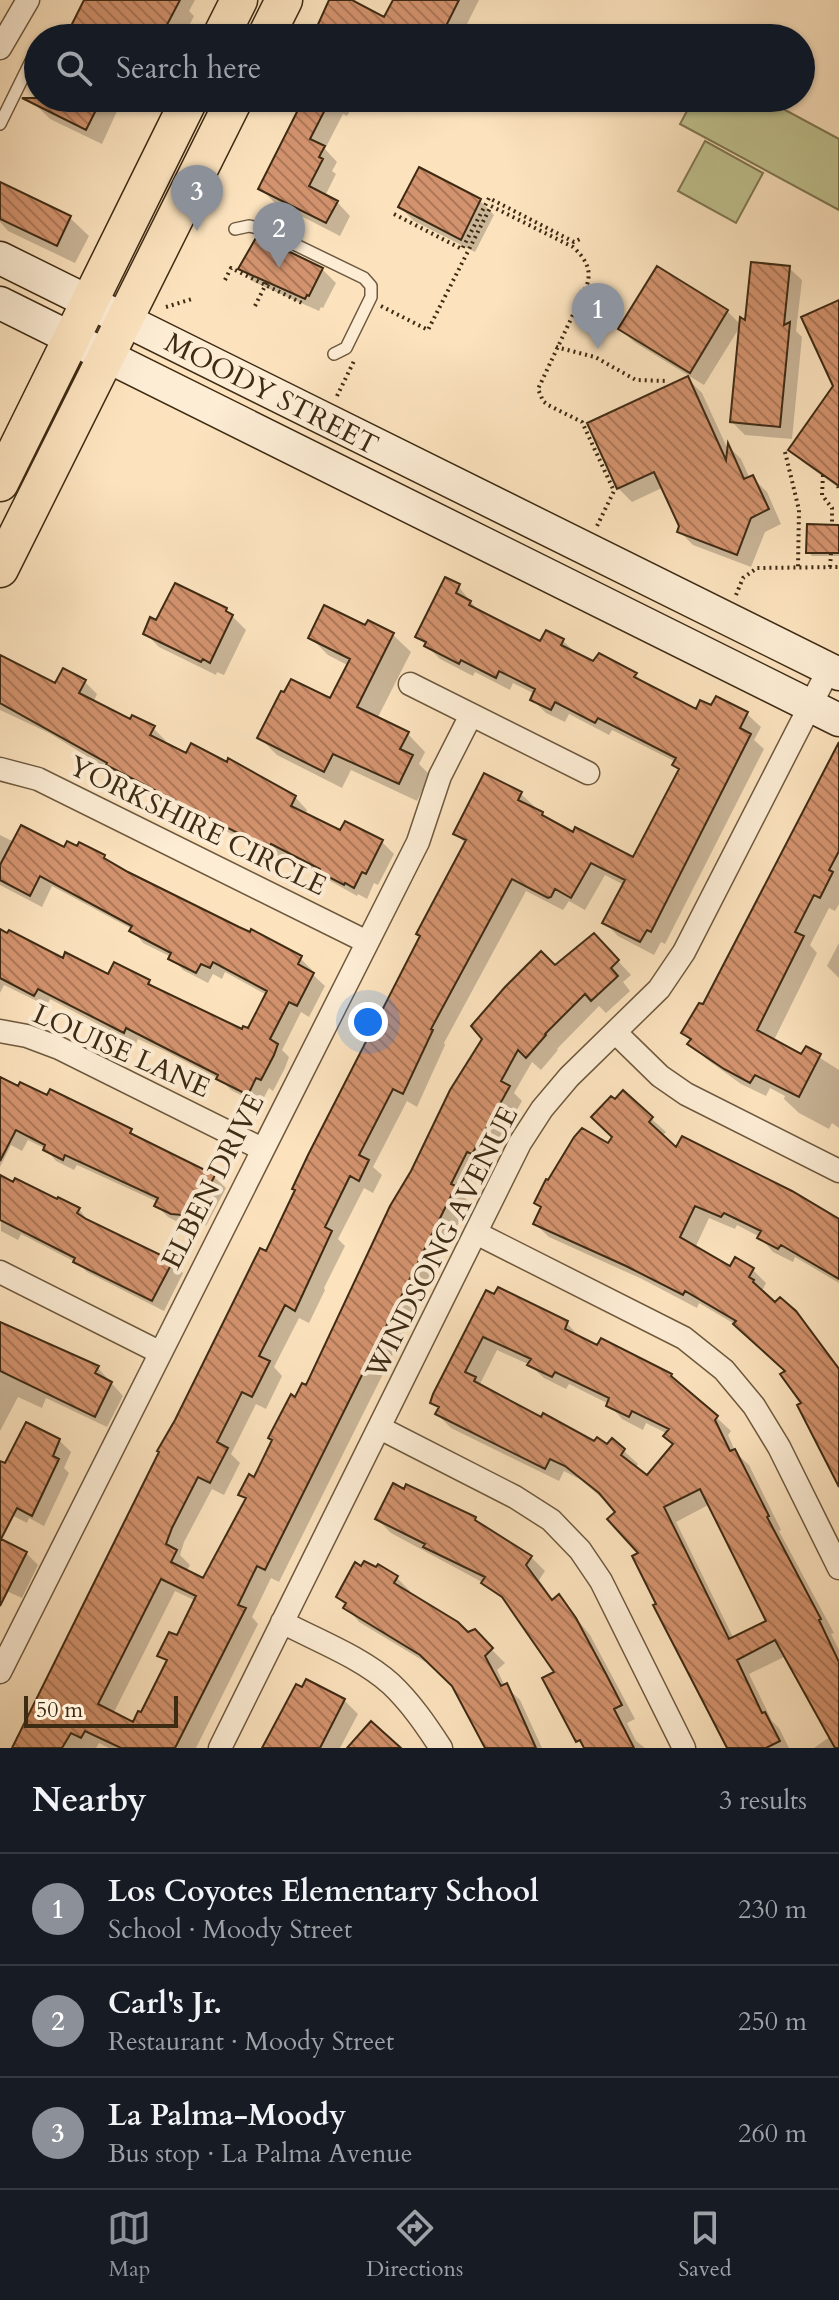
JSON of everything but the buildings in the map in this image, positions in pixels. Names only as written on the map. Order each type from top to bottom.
[{"type":"main road","points":[[227,24],[239,0]]},
{"type":"main road","points":[[272,24],[284,0]]},
{"type":"main road","points":[[0,483],[183,112]]},
{"type":"main road","points":[[0,569],[228,112]]},
{"type":"main road","name":"MOODY STREET","points":[[0,258],[834,672]]},
{"type":"main road","name":"MOODY STREET","points":[[0,303],[839,720]]},
{"type":"main road","points":[[527,564],[544,529]]},
{"type":"street","points":[[0,48],[28,0]]},
{"type":"street","name":"WINDSONG AVENUE","points":[[220,1748],[520,1143],[542,1109],[569,1077],[659,989],[684,952],[810,705],[834,672]]},
{"type":"street","points":[[410,684],[588,773]]},
{"type":"street","name":"ELBEN DRIVE","points":[[0,1672],[7,1638],[159,1352],[418,842],[440,776],[471,715]]},
{"type":"street","name":"YORKSHIRE CIRCLE","points":[[0,769],[38,779],[367,942]]},
{"type":"street","name":"LOUISE LANE","points":[[0,1031],[27,1036],[59,1048],[262,1149]]},
{"type":"street","points":[[616,1033],[660,1076],[686,1094],[839,1171]]},
{"type":"street","points":[[476,1233],[684,1338],[724,1370],[754,1406],[779,1447],[839,1568]]},
{"type":"street","points":[[0,1272],[159,1352]]},
{"type":"street","points":[[380,1428],[515,1497],[551,1520],[580,1550],[601,1581],[684,1748]]},
{"type":"street","points":[[282,1622],[361,1663],[390,1683],[421,1717],[441,1748]]},
{"type":"lane","points":[[0,124],[24,75]]},
{"type":"lane","points":[[235,229],[249,226],[263,229],[364,278],[371,286],[371,297],[346,348],[334,354]]},
{"type":"path","points":[[381,306],[428,330],[489,198],[574,242],[580,239]]},
{"type":"path","points":[[394,214],[462,249],[467,246],[491,206],[573,247],[582,255],[589,278],[538,389],[548,405],[582,422],[614,491],[596,528]]},
{"type":"path","points":[[225,280],[231,268],[267,283],[304,304]]},
{"type":"path","points":[[255,306],[267,283]]},
{"type":"path","points":[[582,296],[620,326]]},
{"type":"path","points":[[166,307],[192,299]]},
{"type":"path","points":[[556,347],[595,357],[636,380],[667,381]]},
{"type":"path","points":[[335,399],[355,359]]},
{"type":"path","points":[[785,452],[799,510],[798,567]]},
{"type":"path","points":[[823,475],[822,495],[832,508],[832,525]]},
{"type":"path","points":[[830,567],[831,553]]},
{"type":"path","points":[[736,597],[743,578],[757,568],[839,567]]},
{"type":"green space","points":[[686,112],[789,112],[839,139],[839,210],[680,124]]},
{"type":"green space","points":[[705,141],[763,173],[736,223],[678,191]]},
{"type":"place","name":"La Palma-Moody","points":[[197,231]]},
{"type":"place","name":"Carl's Jr.","points":[[279,268]]},
{"type":"place","name":"Los Coyotes Elementary School","points":[[598,349]]}]
